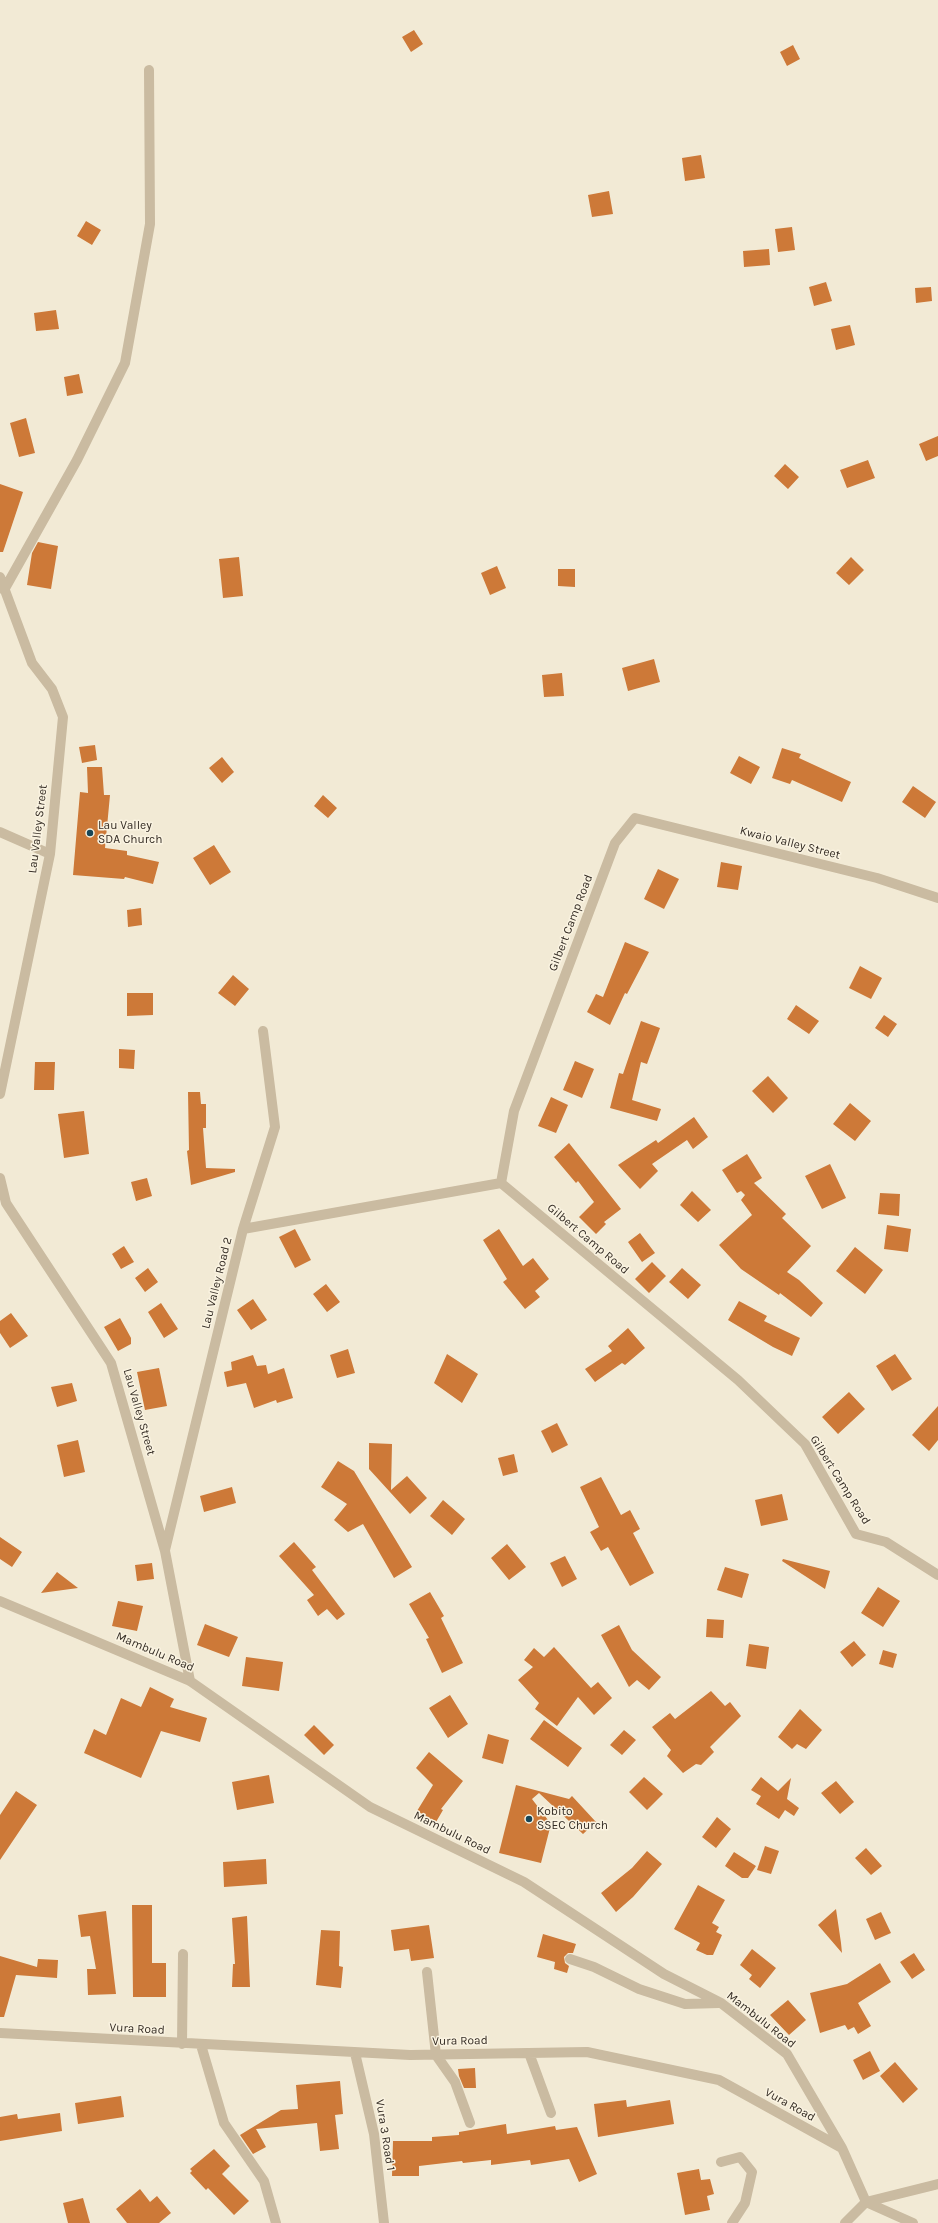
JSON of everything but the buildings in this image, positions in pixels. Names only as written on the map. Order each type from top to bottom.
[{"type":"street","points":[[4,590],[77,460],[125,362],[150,224],[149,70]]},
{"type":"street","name":"Lau Valley Street","points":[[0,577],[32,664],[52,690],[63,717],[50,854],[0,1094]]},
{"type":"street","name":"Kwaio Valley Street","points":[[635,818],[877,878],[938,898]]},
{"type":"street","name":"Gilbert Camp Road","points":[[635,818],[615,843],[514,1111],[501,1184],[738,1380],[805,1444],[856,1534],[886,1542],[938,1575]]},
{"type":"street","points":[[0,832],[50,854]]},
{"type":"street","points":[[243,1229],[275,1127],[263,1030]]},
{"type":"street","name":"Lau Valley Street","points":[[0,1178],[6,1203],[111,1363],[165,1551],[190,1680]]},
{"type":"street","name":"Lau Valley Road 2","points":[[165,1551],[243,1229],[501,1184]]},
{"type":"street","name":"Mambulu Road","points":[[0,1601],[190,1680],[370,1807],[524,1882],[664,1974],[721,2003],[787,2054],[842,2148]]},
{"type":"street","points":[[182,1954],[182,2044]]},
{"type":"street","points":[[570,1960],[594,1967],[639,1988],[685,2004],[721,2003]]},
{"type":"street","points":[[427,1972],[436,2055],[455,2082],[470,2123]]},
{"type":"street","name":"Vura Road","points":[[0,2034],[355,2053],[436,2055],[587,2052],[719,2080],[842,2148]]},
{"type":"street","points":[[201,2045],[224,2123],[264,2181],[276,2223]]},
{"type":"street","name":"Vura 3 Road 1","points":[[355,2053],[374,2134],[384,2223]]},
{"type":"street","points":[[529,2053],[552,2113]]},
{"type":"street","points":[[842,2148],[866,2202],[914,2223]]},
{"type":"street","points":[[721,2162],[740,2157],[752,2172],[745,2203],[732,2223]]},
{"type":"street","points":[[845,2223],[866,2202],[938,2184]]},
{"type":"place","name":"Lau Valley SDA Church","points":[[90,833]]},
{"type":"place","name":"Kobito SSEC Church","points":[[529,1819]]}]
